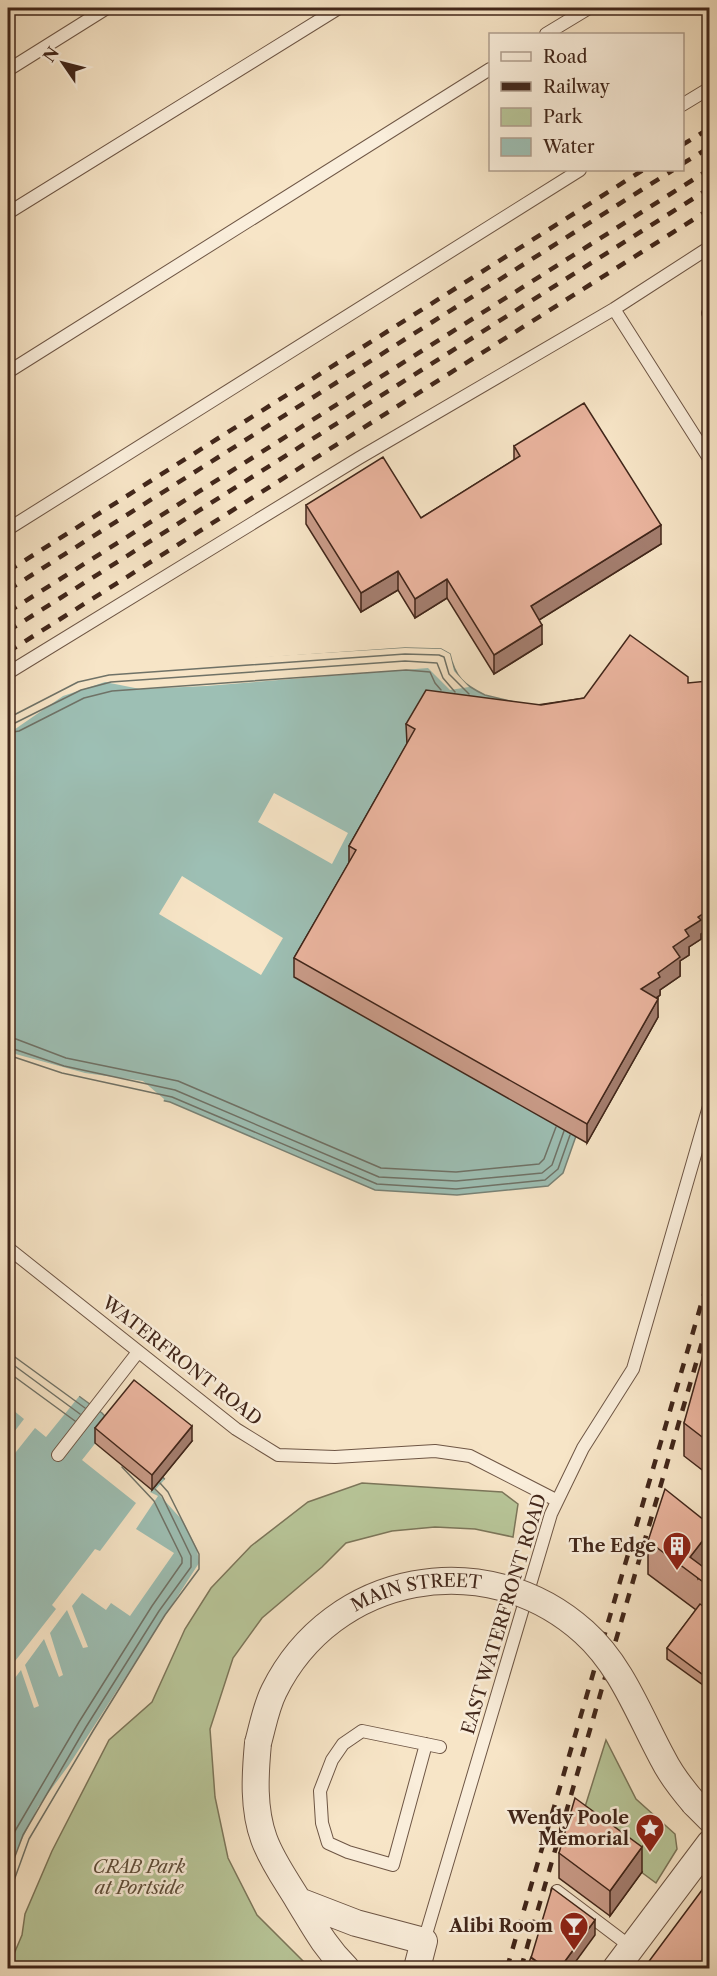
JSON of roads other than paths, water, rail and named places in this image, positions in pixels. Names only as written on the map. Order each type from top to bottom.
[{"type":"street","name":"MAIN STREET","points":[[346,1968],[330,1952],[314,1930],[272,1856],[259,1821],[256,1792],[258,1743],[268,1706],[287,1669],[315,1635],[338,1616],[363,1601],[402,1586],[442,1581],[480,1582],[515,1591],[534,1599],[568,1620],[607,1655],[663,1760],[677,1782],[702,1811]]},
{"type":"street","points":[[616,1968],[710,1844]]},
{"type":"street","points":[[299,1901],[356,1923],[424,1941],[417,1968]]},
{"type":"lane","points":[[8,70],[107,8]]},
{"type":"lane","points":[[8,213],[339,8]]},
{"type":"lane","points":[[548,33],[589,8]]},
{"type":"lane","points":[[8,372],[489,70]]},
{"type":"lane","points":[[684,104],[710,88]]},
{"type":"lane","points":[[8,529],[578,171]]},
{"type":"lane","points":[[8,673],[359,458],[614,309],[710,247]]},
{"type":"lane","points":[[614,309],[710,460]]},
{"type":"lane","name":"EAST WATERFRONT ROAD","points":[[424,1941],[556,1500],[583,1448],[633,1369],[710,1103]]},
{"type":"lane","name":"WATERFRONT ROAD","points":[[8,1248],[236,1429],[278,1455],[335,1457],[435,1451],[470,1456],[556,1500]]},
{"type":"lane","points":[[58,1455],[138,1352]]},
{"type":"lane","points":[[426,1744],[393,1865],[348,1852],[328,1843],[322,1823],[321,1791],[332,1760],[343,1744],[362,1731],[426,1744],[440,1747]]},
{"type":"lane","points":[[557,1891],[631,1947]]},
{"type":"water","points":[[405,648],[441,649],[450,654],[455,669],[462,679],[471,688],[485,695],[627,729],[698,789],[563,1173],[548,1186],[457,1195],[375,1190],[170,1102],[60,1079],[8,1060],[8,712],[108,669]]},
{"type":"water","points":[[8,1344],[102,1413],[173,1488],[205,1554],[170,1618],[34,1842],[8,1914]]},
{"type":"railway","points":[[684,144],[710,128]]},
{"type":"railway","points":[[684,163],[710,147]]},
{"type":"railway","points":[[8,612],[710,169]]},
{"type":"railway","points":[[8,571],[641,171]]},
{"type":"railway","points":[[8,590],[671,171]]},
{"type":"railway","points":[[8,631],[710,188]]},
{"type":"railway","points":[[8,652],[710,209]]},
{"type":"railway","points":[[507,1968],[710,1274]]},
{"type":"railway","points":[[521,1968],[710,1315]]},
{"type":"place","name":"The Edge","points":[[677,1572]]},
{"type":"place","name":"Wendy Poole Memorial","points":[[650,1854]]},
{"type":"place","name":"Alibi Room","points":[[574,1952]]},
{"type":"park label","name":"CRAB Park at Portside","points":[[139,1877]]}]
